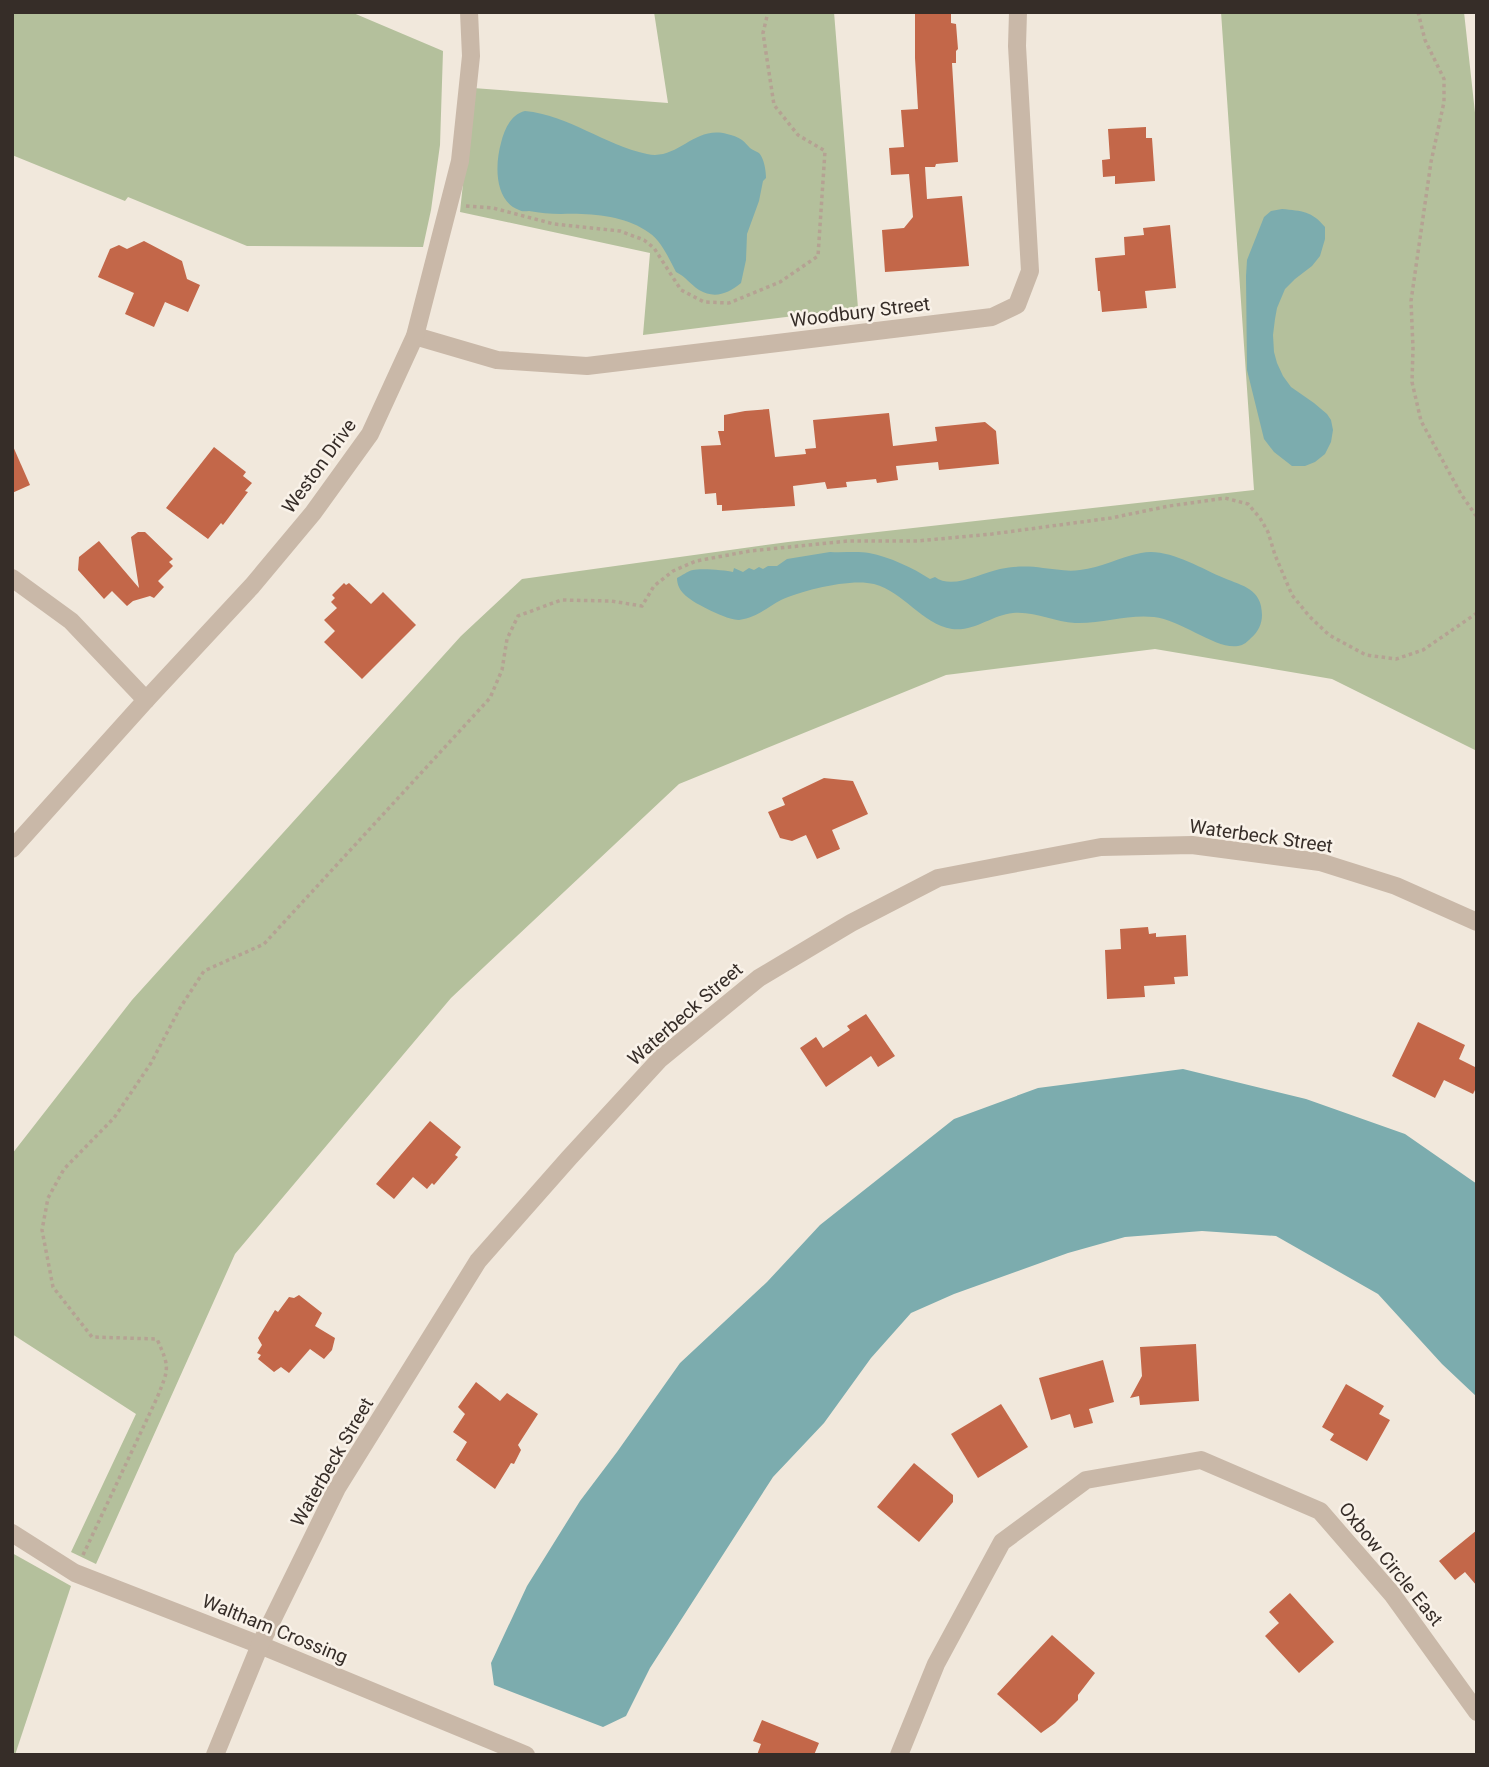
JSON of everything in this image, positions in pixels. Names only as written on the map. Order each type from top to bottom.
[{"type":"street","name":"Weston Drive","points":[[12,849],[252,586],[313,513],[370,434],[415,336],[460,161],[471,56],[469,12]]},
{"type":"street","name":"Woodbury Street","points":[[415,336],[497,360],[587,366],[992,317],[1017,305],[1030,271],[1017,46],[1018,12]]},
{"type":"street","points":[[12,578],[71,621],[146,700]]},
{"type":"street","name":"Waterbeck Street","points":[[215,1755],[260,1645],[337,1489],[478,1261],[660,1059],[759,978],[839,930],[938,878],[1101,847],[1192,845],[1320,862],[1396,886],[1477,922]]},
{"type":"street","name":"Oxbow Circle East","points":[[899,1755],[936,1664],[1002,1542],[1086,1480],[1201,1460],[1320,1511],[1392,1594],[1477,1712]]},
{"type":"street","name":"Waltham Crossing","points":[[12,1533],[75,1573],[260,1645],[526,1755]]},
{"type":"path","points":[[449,206],[493,208],[554,224],[620,230],[644,240],[654,248],[681,290],[704,302],[729,303],[780,282],[818,256],[825,151],[797,135],[774,105],[763,33],[768,12]]},
{"type":"path","points":[[1418,12],[1425,40],[1444,79],[1444,102],[1431,162],[1411,301],[1412,382],[1421,421],[1461,494],[1477,517]]},
{"type":"path","points":[[75,1573],[157,1398],[166,1375],[167,1361],[157,1339],[92,1337],[52,1287],[43,1230],[48,1198],[64,1170],[114,1118],[151,1063],[180,1008],[204,971],[264,944],[490,698],[502,670],[507,639],[518,616],[561,600],[611,601],[642,606],[654,586],[673,571],[696,561],[750,551],[848,541],[917,541],[992,534],[1111,518],[1225,498],[1248,504],[1261,518],[1293,595],[1309,616],[1329,635],[1366,655],[1396,659],[1423,650],[1477,613]]},
{"type":"green space","points":[[12,12],[351,12],[443,51],[440,145],[423,247],[247,246],[128,197],[125,201],[12,155]]},
{"type":"green space","points":[[654,12],[834,12],[858,308],[643,335],[650,253],[460,212],[473,88],[668,103]]},
{"type":"green space","points":[[1221,12],[1464,12],[1477,131],[1477,751],[1332,679],[1155,649],[946,675],[679,784],[451,998],[235,1254],[96,1564],[71,1552],[136,1414],[12,1334],[12,1154],[132,1000],[461,636],[522,579],[788,542],[1254,490]]},
{"type":"green space","points":[[12,1553],[71,1586],[15,1755],[12,1755]]},
{"type":"water","points":[[525,111],[557,118],[631,150],[647,154],[668,153],[695,138],[715,133],[737,137],[759,153],[766,178],[747,234],[746,260],[741,283],[721,294],[699,290],[676,272],[655,238],[626,221],[593,215],[520,211],[511,205],[505,199],[498,181],[499,152],[509,123],[516,115]]},
{"type":"water","points":[[1282,209],[1306,213],[1325,227],[1320,256],[1285,289],[1277,308],[1273,335],[1274,352],[1283,376],[1291,387],[1314,403],[1331,420],[1331,442],[1325,454],[1305,466],[1292,466],[1274,452],[1264,439],[1247,370],[1247,260],[1264,217],[1271,211]]},
{"type":"water","points":[[830,552],[864,552],[877,555],[901,563],[930,579],[935,577],[950,582],[1005,568],[1075,571],[1141,553],[1162,553],[1244,586],[1259,599],[1262,618],[1256,633],[1245,643],[1229,646],[1176,623],[1154,617],[1075,623],[1013,613],[968,628],[952,629],[931,621],[885,588],[865,583],[827,586],[801,592],[751,617],[739,620],[719,615],[696,603],[679,588],[677,578],[693,570],[733,572],[734,568],[743,572],[749,568],[754,570],[777,566],[787,559]]},
{"type":"water","points":[[1183,1069],[1306,1099],[1405,1134],[1477,1184],[1477,1397],[1442,1364],[1378,1294],[1276,1236],[1202,1231],[1125,1237],[1068,1253],[954,1294],[911,1313],[871,1358],[824,1423],[773,1477],[650,1668],[626,1716],[603,1727],[494,1685],[491,1663],[527,1586],[580,1501],[680,1363],[767,1282],[820,1225],[954,1119],[1038,1088]]},
{"type":"building","points":[[951,12],[951,23],[956,24],[958,49],[956,63],[952,63],[958,162],[925,167],[927,199],[962,196],[969,266],[885,272],[882,230],[904,228],[913,217],[909,174],[891,175],[889,148],[904,147],[901,110],[918,109],[915,13]]},
{"type":"building","points":[[1146,127],[1146,138],[1152,138],[1155,181],[1115,184],[1115,176],[1103,177],[1102,160],[1110,159],[1108,129]]},
{"type":"building","points":[[1170,225],[1176,288],[1145,291],[1147,308],[1102,312],[1095,258],[1125,255],[1124,237],[1144,235],[1143,228]]},
{"type":"building","points":[[144,241],[182,261],[187,279],[200,285],[188,312],[165,302],[154,327],[125,314],[134,293],[98,277],[110,249],[119,245],[127,249]]},
{"type":"building","points":[[769,409],[775,457],[806,454],[805,449],[816,448],[813,420],[889,413],[893,446],[937,441],[935,427],[985,422],[996,431],[999,464],[939,470],[938,462],[896,466],[898,480],[877,483],[876,479],[846,482],[847,487],[827,489],[825,482],[793,486],[795,506],[722,511],[722,505],[717,505],[716,493],[705,494],[701,446],[721,445],[718,431],[724,431],[724,415]]},
{"type":"building","points":[[12,444],[30,485],[12,493]]},
{"type":"building","points":[[214,447],[246,472],[243,476],[252,483],[223,525],[221,523],[208,539],[166,508]]},
{"type":"building","points":[[138,532],[145,532],[173,559],[169,562],[173,566],[158,581],[164,587],[154,598],[150,596],[133,601],[127,606],[112,591],[104,599],[78,570],[79,557],[99,541],[139,588],[131,537]]},
{"type":"building","points":[[344,583],[349,583],[371,604],[383,592],[416,625],[362,679],[324,642],[335,631],[324,620],[337,608],[331,602],[335,598],[332,595]]},
{"type":"building","points":[[824,778],[853,781],[868,814],[832,830],[840,849],[817,859],[806,835],[792,841],[780,838],[768,812],[785,805],[782,798]]},
{"type":"building","points":[[1148,927],[1149,934],[1156,933],[1156,937],[1186,935],[1188,976],[1174,977],[1175,984],[1144,986],[1145,997],[1107,999],[1105,950],[1121,949],[1120,929]]},
{"type":"building","points":[[866,1014],[895,1056],[878,1067],[871,1056],[826,1087],[800,1048],[816,1037],[823,1048],[850,1030],[847,1026]]},
{"type":"building","points":[[1418,1022],[1465,1045],[1459,1059],[1477,1068],[1477,1086],[1473,1094],[1444,1080],[1435,1098],[1392,1076]]},
{"type":"building","points":[[430,1121],[461,1147],[455,1155],[458,1157],[434,1185],[432,1183],[427,1189],[413,1177],[394,1199],[376,1184]]},
{"type":"building","points":[[299,1295],[322,1313],[315,1326],[335,1338],[332,1350],[324,1359],[310,1349],[289,1373],[281,1367],[274,1372],[258,1359],[261,1355],[257,1353],[262,1345],[258,1338],[275,1310],[278,1312],[289,1297]]},
{"type":"building","points":[[1196,1344],[1199,1401],[1140,1405],[1139,1396],[1130,1398],[1142,1376],[1140,1347]]},
{"type":"building","points":[[1103,1360],[1114,1402],[1089,1409],[1093,1423],[1074,1428],[1070,1414],[1051,1420],[1039,1378]]},
{"type":"building","points":[[476,1382],[500,1401],[507,1393],[538,1414],[518,1445],[521,1450],[514,1464],[511,1463],[495,1489],[456,1460],[467,1442],[453,1432],[465,1414],[458,1407]]},
{"type":"building","points":[[1346,1384],[1384,1406],[1379,1414],[1390,1420],[1367,1461],[1330,1440],[1334,1434],[1322,1427]]},
{"type":"building","points":[[1001,1404],[1028,1447],[978,1478],[951,1434]]},
{"type":"building","points":[[914,1463],[953,1495],[953,1502],[919,1542],[877,1507]]},
{"type":"building","points":[[1477,1530],[1477,1586],[1465,1572],[1455,1580],[1439,1561]]},
{"type":"building","points":[[1290,1593],[1334,1642],[1299,1673],[1265,1636],[1279,1623],[1269,1612]]},
{"type":"building","points":[[1052,1635],[1095,1673],[1078,1695],[1078,1700],[1041,1733],[997,1694]]},
{"type":"building","points":[[762,1720],[819,1743],[814,1755],[757,1755],[761,1744],[753,1741]]}]
